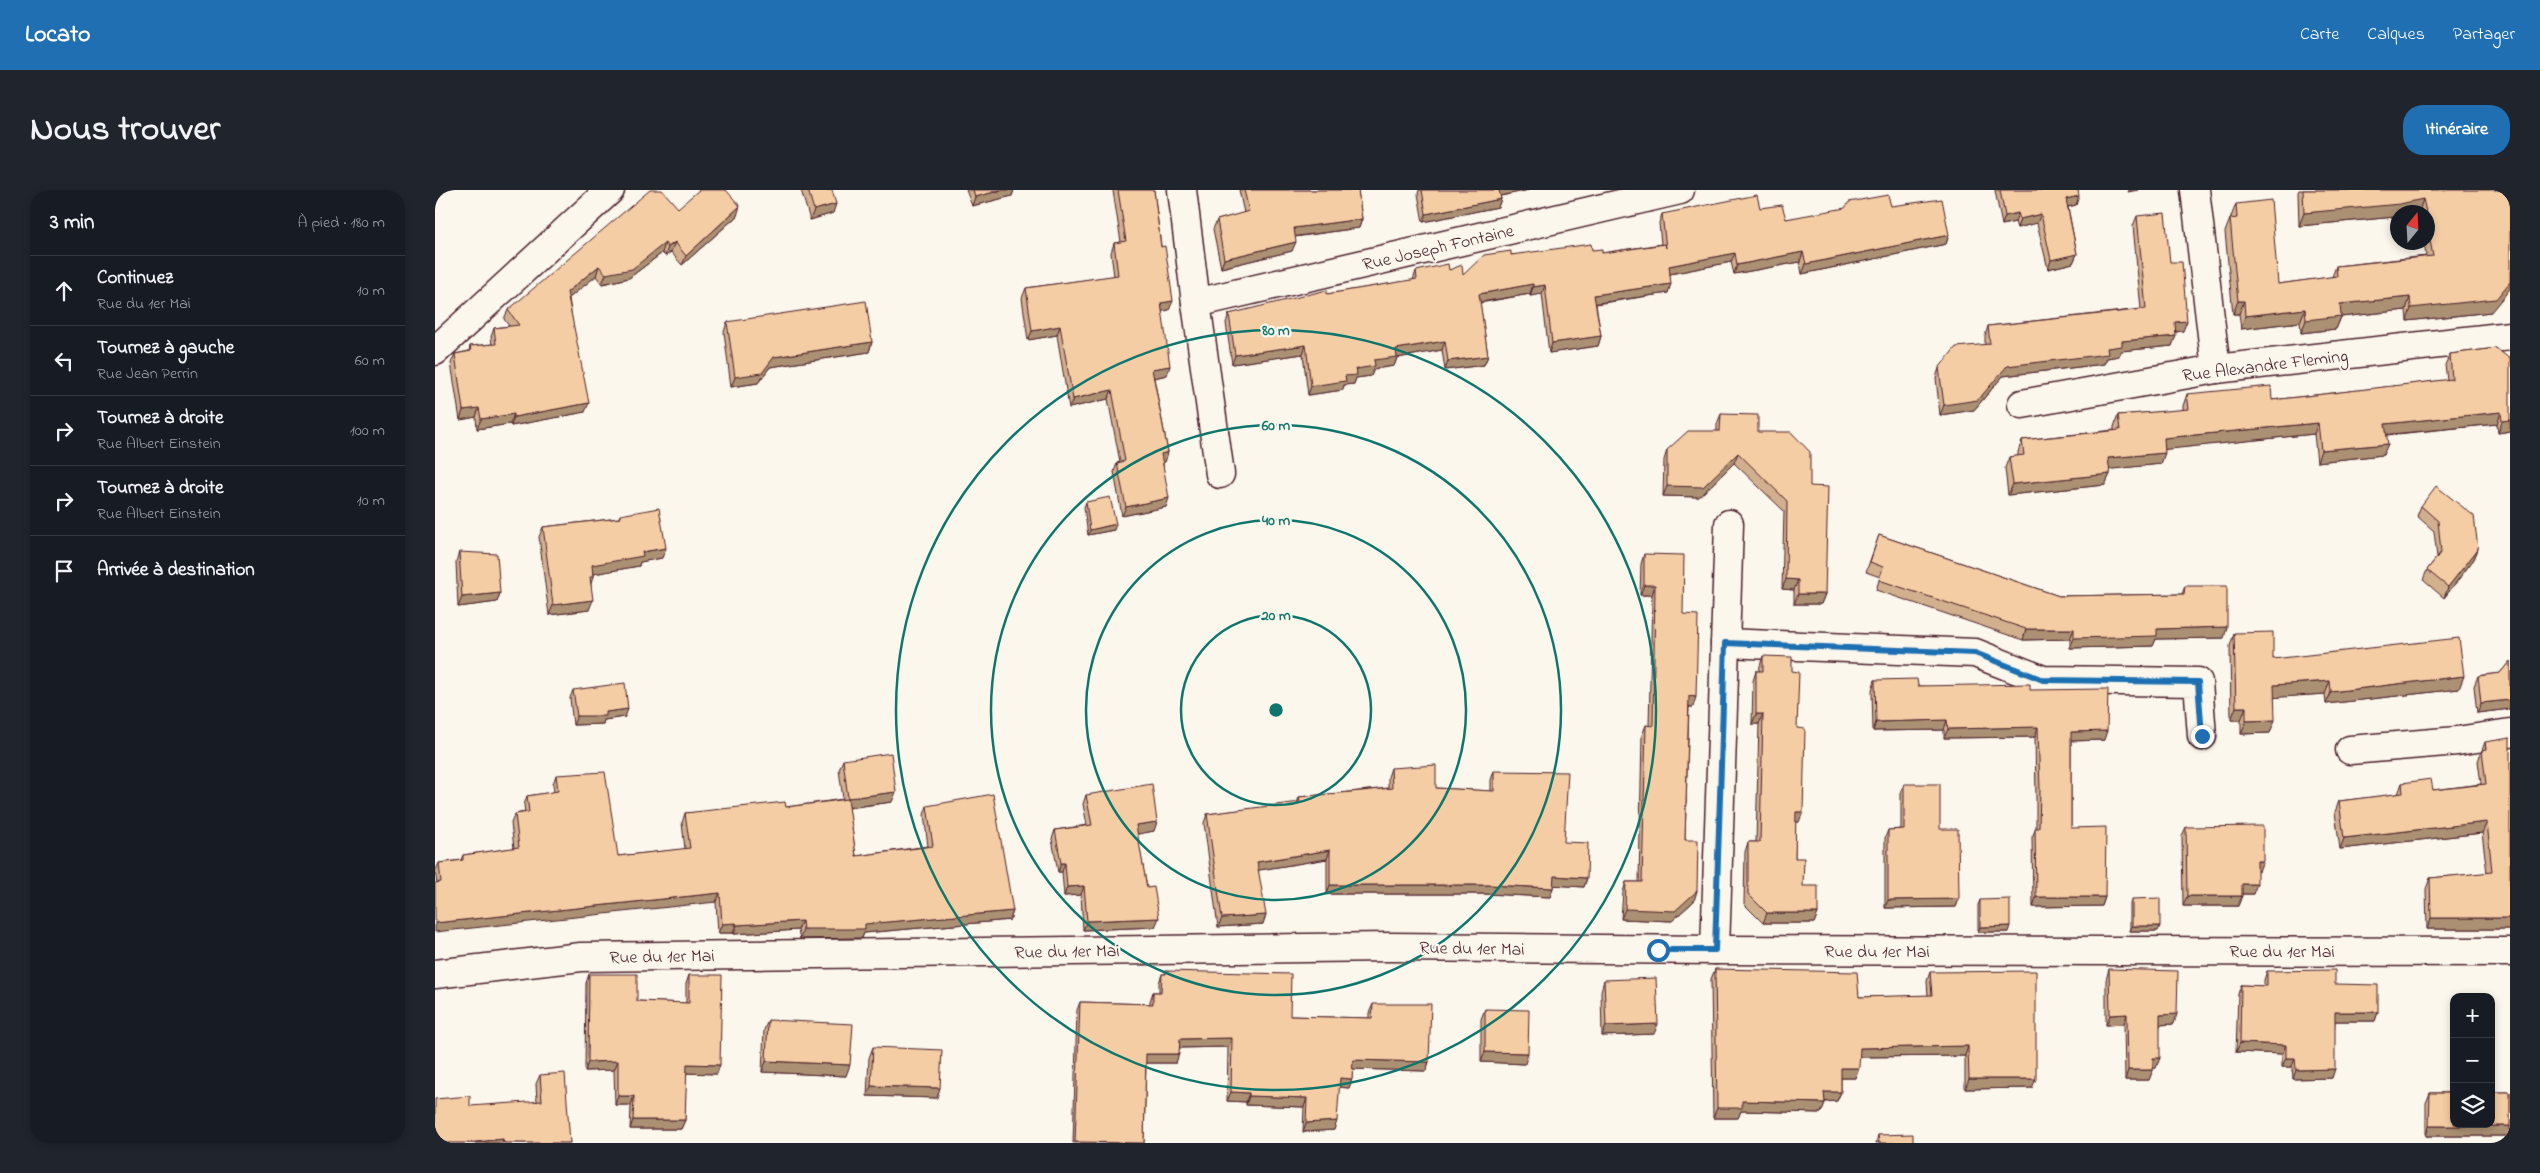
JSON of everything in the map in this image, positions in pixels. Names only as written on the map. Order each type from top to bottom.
[{"type":"street","points":[[435,351],[610,190]]},
{"type":"street","points":[[1182,190],[1220,474]]},
{"type":"street","name":"Rue Joseph Fontaine","points":[[1197,303],[1680,190]]},
{"type":"street","points":[[2195,190],[2216,369]]},
{"type":"street","name":"Rue Alexandre Fleming","points":[[2022,404],[2216,369],[2510,336]]},
{"type":"street","points":[[1715,950],[1729,524]]},
{"type":"street","points":[[1725,643],[1975,653],[2043,680],[2198,682],[2202,736]]},
{"type":"street","points":[[2350,750],[2457,741],[2510,733]]},
{"type":"street","name":"Rue du 1er Mai","points":[[435,974],[581,957],[1391,947],[1715,950],[2510,952]]},
{"type":"building","points":[[650,190],[662,190],[678,208],[699,190],[726,190],[740,206],[686,256],[675,242],[668,247],[665,243],[632,269],[606,274],[599,266],[567,292],[589,403],[514,417],[514,414],[481,419],[479,408],[463,410],[455,354],[471,351],[470,346],[496,344],[494,328],[519,325],[508,310]]},
{"type":"building","points":[[808,190],[832,190],[836,204],[814,210]]},
{"type":"building","points":[[973,190],[1002,190],[975,197]]},
{"type":"building","points":[[1118,190],[1154,190],[1161,247],[1165,246],[1173,301],[1161,303],[1170,366],[1152,369],[1168,452],[1161,454],[1169,498],[1126,507],[1117,463],[1125,461],[1112,390],[1073,399],[1060,326],[1032,331],[1026,288],[1118,275],[1114,243],[1126,241]]},
{"type":"building","points":[[1244,190],[1358,190],[1362,219],[1294,228],[1296,242],[1224,259],[1217,220],[1249,211]]},
{"type":"building","points":[[1422,190],[1499,190],[1501,199],[1426,214]]},
{"type":"building","points":[[2000,190],[2078,190],[2079,196],[2066,199],[2077,254],[2051,260],[2041,214],[2020,219],[2018,213],[2005,216]]},
{"type":"building","points":[[2303,190],[2509,190],[2510,282],[2496,299],[2411,308],[2410,297],[2340,304],[2341,316],[2306,320],[2305,309],[2245,316],[2244,301],[2238,301],[2230,219],[2237,218],[2236,204],[2271,200],[2278,284],[2337,276],[2336,266],[2433,256],[2432,250],[2435,250],[2435,205],[2424,205],[2423,199],[2400,204],[2304,213]]},
{"type":"building","points":[[1757,195],[1760,208],[1782,205],[1786,219],[1845,208],[1849,202],[1888,195],[1891,206],[1942,199],[1949,235],[1806,264],[1803,252],[1737,265],[1735,253],[1669,266],[1671,284],[1594,295],[1601,336],[1552,343],[1545,285],[1533,287],[1533,284],[1479,294],[1488,356],[1448,361],[1445,341],[1396,349],[1397,357],[1374,360],[1375,366],[1356,369],[1357,375],[1345,376],[1346,381],[1311,386],[1306,345],[1235,355],[1229,314],[1327,290],[1327,294],[1417,279],[1416,271],[1448,264],[1449,270],[1462,265],[1463,275],[1484,255],[1511,251],[1511,255],[1591,244],[1592,250],[1602,249],[1602,253],[1665,244],[1666,248],[1662,214]]},
{"type":"building","points":[[2165,213],[2170,262],[2182,262],[2187,321],[2175,322],[2176,336],[2122,341],[2122,346],[2107,348],[2108,354],[2007,366],[1978,400],[1944,405],[1939,368],[1956,347],[1990,344],[1988,326],[2146,309],[2137,216]]},
{"type":"building","points":[[866,301],[872,342],[774,357],[762,373],[735,377],[727,322]]},
{"type":"building","points":[[2496,348],[2510,359],[2510,420],[2502,421],[2501,412],[2385,424],[2388,444],[2321,450],[2318,423],[2164,438],[2165,453],[2108,458],[2110,474],[2013,484],[2009,457],[2024,455],[2022,440],[2120,430],[2118,415],[2189,409],[2187,394],[2271,386],[2272,400],[2452,379],[2450,354]]},
{"type":"building","points":[[1721,414],[1758,415],[1758,432],[1791,432],[1810,452],[1810,486],[1828,487],[1825,594],[1798,594],[1798,580],[1786,579],[1787,501],[1738,453],[1703,487],[1667,486],[1667,450],[1688,431],[1720,431]]},
{"type":"building","points":[[2436,486],[2474,516],[2478,549],[2448,587],[2427,570],[2441,552],[2438,521],[2421,506]]},
{"type":"building","points":[[1110,497],[1116,524],[1090,530],[1086,502]]},
{"type":"building","points":[[659,508],[666,548],[642,552],[643,556],[592,565],[593,577],[590,577],[593,600],[553,605],[543,527],[620,518],[620,515]]},
{"type":"building","points":[[1879,535],[2059,596],[2184,594],[2185,586],[2227,586],[2227,627],[2157,629],[2157,636],[2074,638],[2074,629],[2026,629],[1879,580],[1883,567],[1870,562]]},
{"type":"building","points":[[459,552],[497,554],[500,593],[462,597]]},
{"type":"building","points":[[1644,554],[1684,555],[1683,614],[1698,615],[1696,697],[1689,696],[1685,840],[1698,840],[1697,891],[1675,911],[1625,909],[1626,882],[1642,882],[1646,725],[1653,726],[1655,585],[1644,585]]},
{"type":"building","points":[[2273,632],[2273,659],[2459,638],[2464,676],[2331,692],[2330,681],[2274,685],[2275,720],[2246,721],[2246,707],[2236,707],[2234,633]]},
{"type":"building","points":[[1763,656],[1792,657],[1792,671],[1799,672],[1797,728],[1805,729],[1803,812],[1796,812],[1795,858],[1804,858],[1803,886],[1818,886],[1818,913],[1767,913],[1748,894],[1748,842],[1760,842],[1763,714],[1756,714],[1756,671],[1763,671]]},
{"type":"building","points":[[2510,661],[2510,700],[2481,703],[2478,676],[2500,673]]},
{"type":"building","points":[[1917,679],[1918,686],[2030,684],[2030,690],[2108,689],[2107,731],[2071,732],[2071,828],[2106,827],[2105,897],[2036,897],[2035,828],[2039,828],[2040,790],[2038,727],[1948,729],[1947,720],[1876,722],[1875,680]]},
{"type":"building","points":[[625,683],[628,709],[606,712],[606,716],[577,716],[573,690]]},
{"type":"building","points":[[2510,738],[2510,918],[2431,918],[2430,878],[2492,872],[2487,822],[2344,838],[2339,801],[2403,793],[2402,783],[2431,779],[2433,790],[2486,784],[2482,750],[2486,749],[2485,742]]},
{"type":"building","points":[[891,753],[896,792],[848,798],[843,760]]},
{"type":"building","points":[[1436,765],[1436,788],[1494,791],[1494,771],[1568,772],[1564,842],[1588,843],[1587,878],[1554,876],[1553,888],[1489,885],[1330,885],[1330,850],[1257,862],[1266,915],[1222,918],[1207,814],[1300,802],[1299,797],[1392,788],[1391,768]]},
{"type":"building","points":[[605,772],[618,856],[690,848],[685,813],[785,802],[786,807],[848,799],[856,856],[933,846],[927,806],[993,794],[1013,911],[865,924],[865,929],[803,929],[802,921],[737,925],[736,923],[722,924],[720,893],[435,923],[435,883],[441,882],[439,863],[463,860],[463,855],[519,847],[515,814],[529,812],[527,796],[558,791],[556,775]]},
{"type":"building","points":[[1152,784],[1157,822],[1136,825],[1147,888],[1154,887],[1159,918],[1087,921],[1084,886],[1067,887],[1065,863],[1061,863],[1055,830],[1092,825],[1086,795]]},
{"type":"building","points":[[1904,784],[1940,784],[1940,829],[1958,829],[1959,899],[1888,900],[1888,830],[1904,829]]},
{"type":"building","points":[[2263,826],[2263,861],[2257,861],[2257,884],[2242,884],[2242,896],[2187,896],[2186,827]]},
{"type":"building","points":[[2160,898],[2160,926],[2132,926],[2132,899]]},
{"type":"building","points":[[2010,899],[2010,926],[1980,927],[1980,900]]},
{"type":"building","points":[[1715,969],[1857,972],[1859,997],[1932,995],[1930,972],[2036,971],[2036,1079],[1969,1079],[1968,1046],[1860,1048],[1859,1068],[1841,1068],[1841,1092],[1824,1092],[1825,1103],[1742,1101],[1742,1108],[1717,1108]]},
{"type":"building","points":[[2109,969],[2178,971],[2177,1014],[2160,1015],[2160,1058],[2153,1058],[2153,1070],[2128,1070],[2127,1014],[2110,1015]]},
{"type":"building","points":[[2335,970],[2335,984],[2378,985],[2378,1012],[2335,1012],[2335,1069],[2296,1070],[2295,1058],[2286,1058],[2286,1045],[2240,1043],[2241,985],[2267,986],[2267,971]]},
{"type":"building","points":[[1166,971],[1291,974],[1290,1016],[1372,1018],[1373,1004],[1431,1004],[1429,1062],[1353,1060],[1352,1079],[1340,1078],[1337,1121],[1306,1123],[1307,1098],[1249,1096],[1249,1093],[1231,1092],[1232,1038],[1180,1039],[1179,1054],[1146,1054],[1144,1143],[1075,1142],[1080,1002],[1153,1004],[1153,992],[1161,992],[1162,974],[1166,974]]},
{"type":"building","points":[[589,974],[637,974],[637,1001],[689,1003],[689,975],[722,975],[720,1065],[687,1064],[685,1120],[633,1120],[634,1096],[618,1096],[618,1061],[588,1062]]},
{"type":"building","points":[[1656,978],[1658,1024],[1606,1026],[1604,980]]},
{"type":"building","points":[[1485,1009],[1529,1010],[1528,1053],[1485,1052]]},
{"type":"building","points":[[768,1020],[853,1024],[850,1065],[766,1061]]},
{"type":"building","points":[[873,1047],[942,1050],[940,1088],[871,1086]]},
{"type":"building","points":[[565,1073],[570,1143],[504,1143],[503,1139],[467,1143],[435,1143],[435,1099],[470,1096],[470,1106],[542,1101],[540,1075]]},
{"type":"building","points":[[2495,1092],[2510,1092],[2510,1126],[2495,1126]]},
{"type":"building","points":[[2430,1093],[2450,1093],[2450,1126],[2429,1126]]},
{"type":"building","points":[[1913,1134],[1913,1143],[1879,1143],[1878,1135]]},
{"type":"route","points":[[1658,950],[1715,950],[1725,643],[1975,653],[2043,680],[2198,682],[2202,736]]}]
